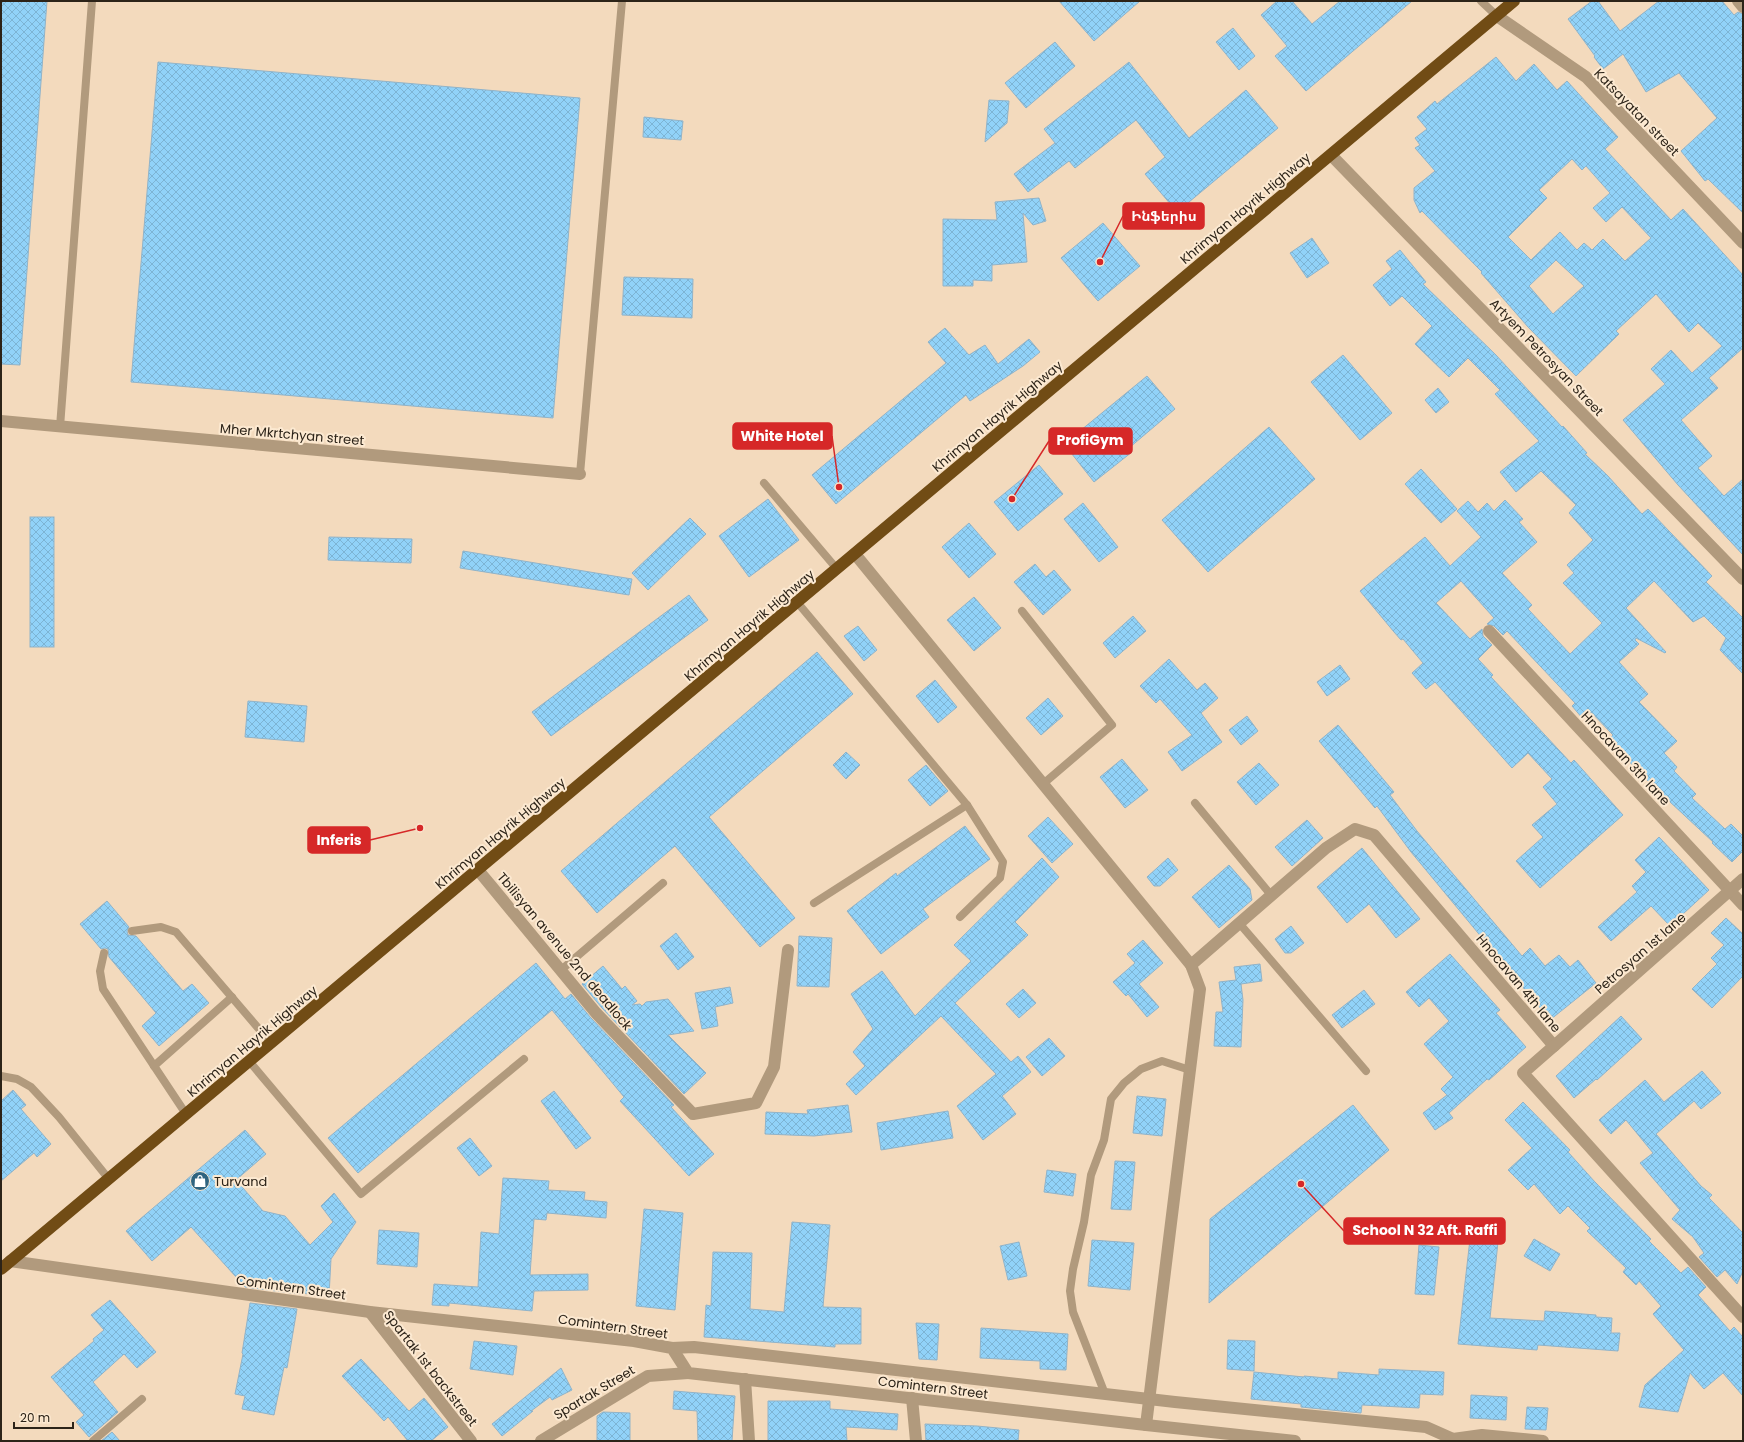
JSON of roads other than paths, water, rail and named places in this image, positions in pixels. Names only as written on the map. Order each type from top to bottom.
[{"type":"highway","name":"Khrimyan Hayrik Highway","points":[[6,1265],[1514,1]]},
{"type":"street","points":[[1738,1],[1743,7]]},
{"type":"street","name":"Katsayatan street","points":[[1497,16],[1586,77],[1743,243]]},
{"type":"street","name":"Artyem Petrosyan Street","points":[[1331,155],[1743,579]]},
{"type":"street","name":"Mher Mkrtchyan street","points":[[1,421],[580,474]]},
{"type":"street","points":[[854,554],[1191,965],[1200,990],[1146,1425]]},
{"type":"street","name":"Hnocavan 3th lane","points":[[1489,631],[1743,905]]},
{"type":"street","name":"Hnocavan 4th lane","points":[[1191,965],[1326,848],[1355,829],[1374,835],[1554,1046],[1523,1073],[1743,1317]]},
{"type":"street","name":"Tbilisyan avenue 2nd deadlock","points":[[478,870],[596,1013],[693,1114],[756,1103],[774,1067],[788,950]]},
{"type":"street","name":"Petrosyan 1st lane","points":[[1554,1046],[1731,892],[1743,879]]},
{"type":"street","name":"Comintern Street","points":[[6,1265],[370,1312],[634,1341],[672,1348],[688,1373],[1295,1441]]},
{"type":"street","name":"Spartak 1st backstreet","points":[[370,1312],[471,1441]]},
{"type":"street","points":[[672,1348],[694,1347],[1149,1399],[1426,1427],[1453,1440],[1482,1435],[1544,1441]]},
{"type":"street","name":"Spartak Street","points":[[541,1441],[648,1376],[688,1373]]},
{"type":"street","points":[[745,1379],[749,1441]]},
{"type":"street","points":[[912,1398],[916,1441]]},
{"type":"lane","points":[[60,427],[92,1]]},
{"type":"lane","points":[[580,474],[622,1]]},
{"type":"lane","points":[[1481,1],[1497,16]]},
{"type":"lane","points":[[764,483],[837,569]]},
{"type":"lane","points":[[797,602],[967,805],[1003,862],[1000,878],[960,917]]},
{"type":"lane","points":[[1022,612],[1112,726],[1043,784]]},
{"type":"lane","points":[[1195,803],[1271,895]]},
{"type":"lane","points":[[814,903],[967,805]]},
{"type":"lane","points":[[561,970],[663,883]]},
{"type":"lane","points":[[1239,923],[1366,1071]]},
{"type":"lane","points":[[132,931],[161,928],[176,932],[272,1042]]},
{"type":"lane","points":[[104,952],[100,971],[103,989],[186,1114]]},
{"type":"lane","points":[[154,1066],[232,997]]},
{"type":"lane","points":[[249,1061],[361,1194],[524,1059]]},
{"type":"lane","points":[[1105,1394],[1073,1312],[1070,1291],[1073,1269],[1084,1222],[1091,1175],[1104,1140],[1111,1098],[1124,1083],[1141,1068],[1162,1061],[1190,1070]]},
{"type":"lane","points":[[1,1076],[17,1079],[31,1087],[59,1117],[108,1178]]},
{"type":"lane","points":[[93,1441],[142,1399]]},
{"type":"place","name":"Ինֆերիս","points":[[1100,262]]},
{"type":"place","name":"White Hotel","points":[[839,487]]},
{"type":"place","name":"ProfiGym","points":[[1012,499]]},
{"type":"place","name":"Inferis","points":[[420,828]]},
{"type":"place","name":"Turvand","points":[[200,1181]]},
{"type":"place","name":"School N 32 Aft. Raffi","points":[[1301,1184]]}]
